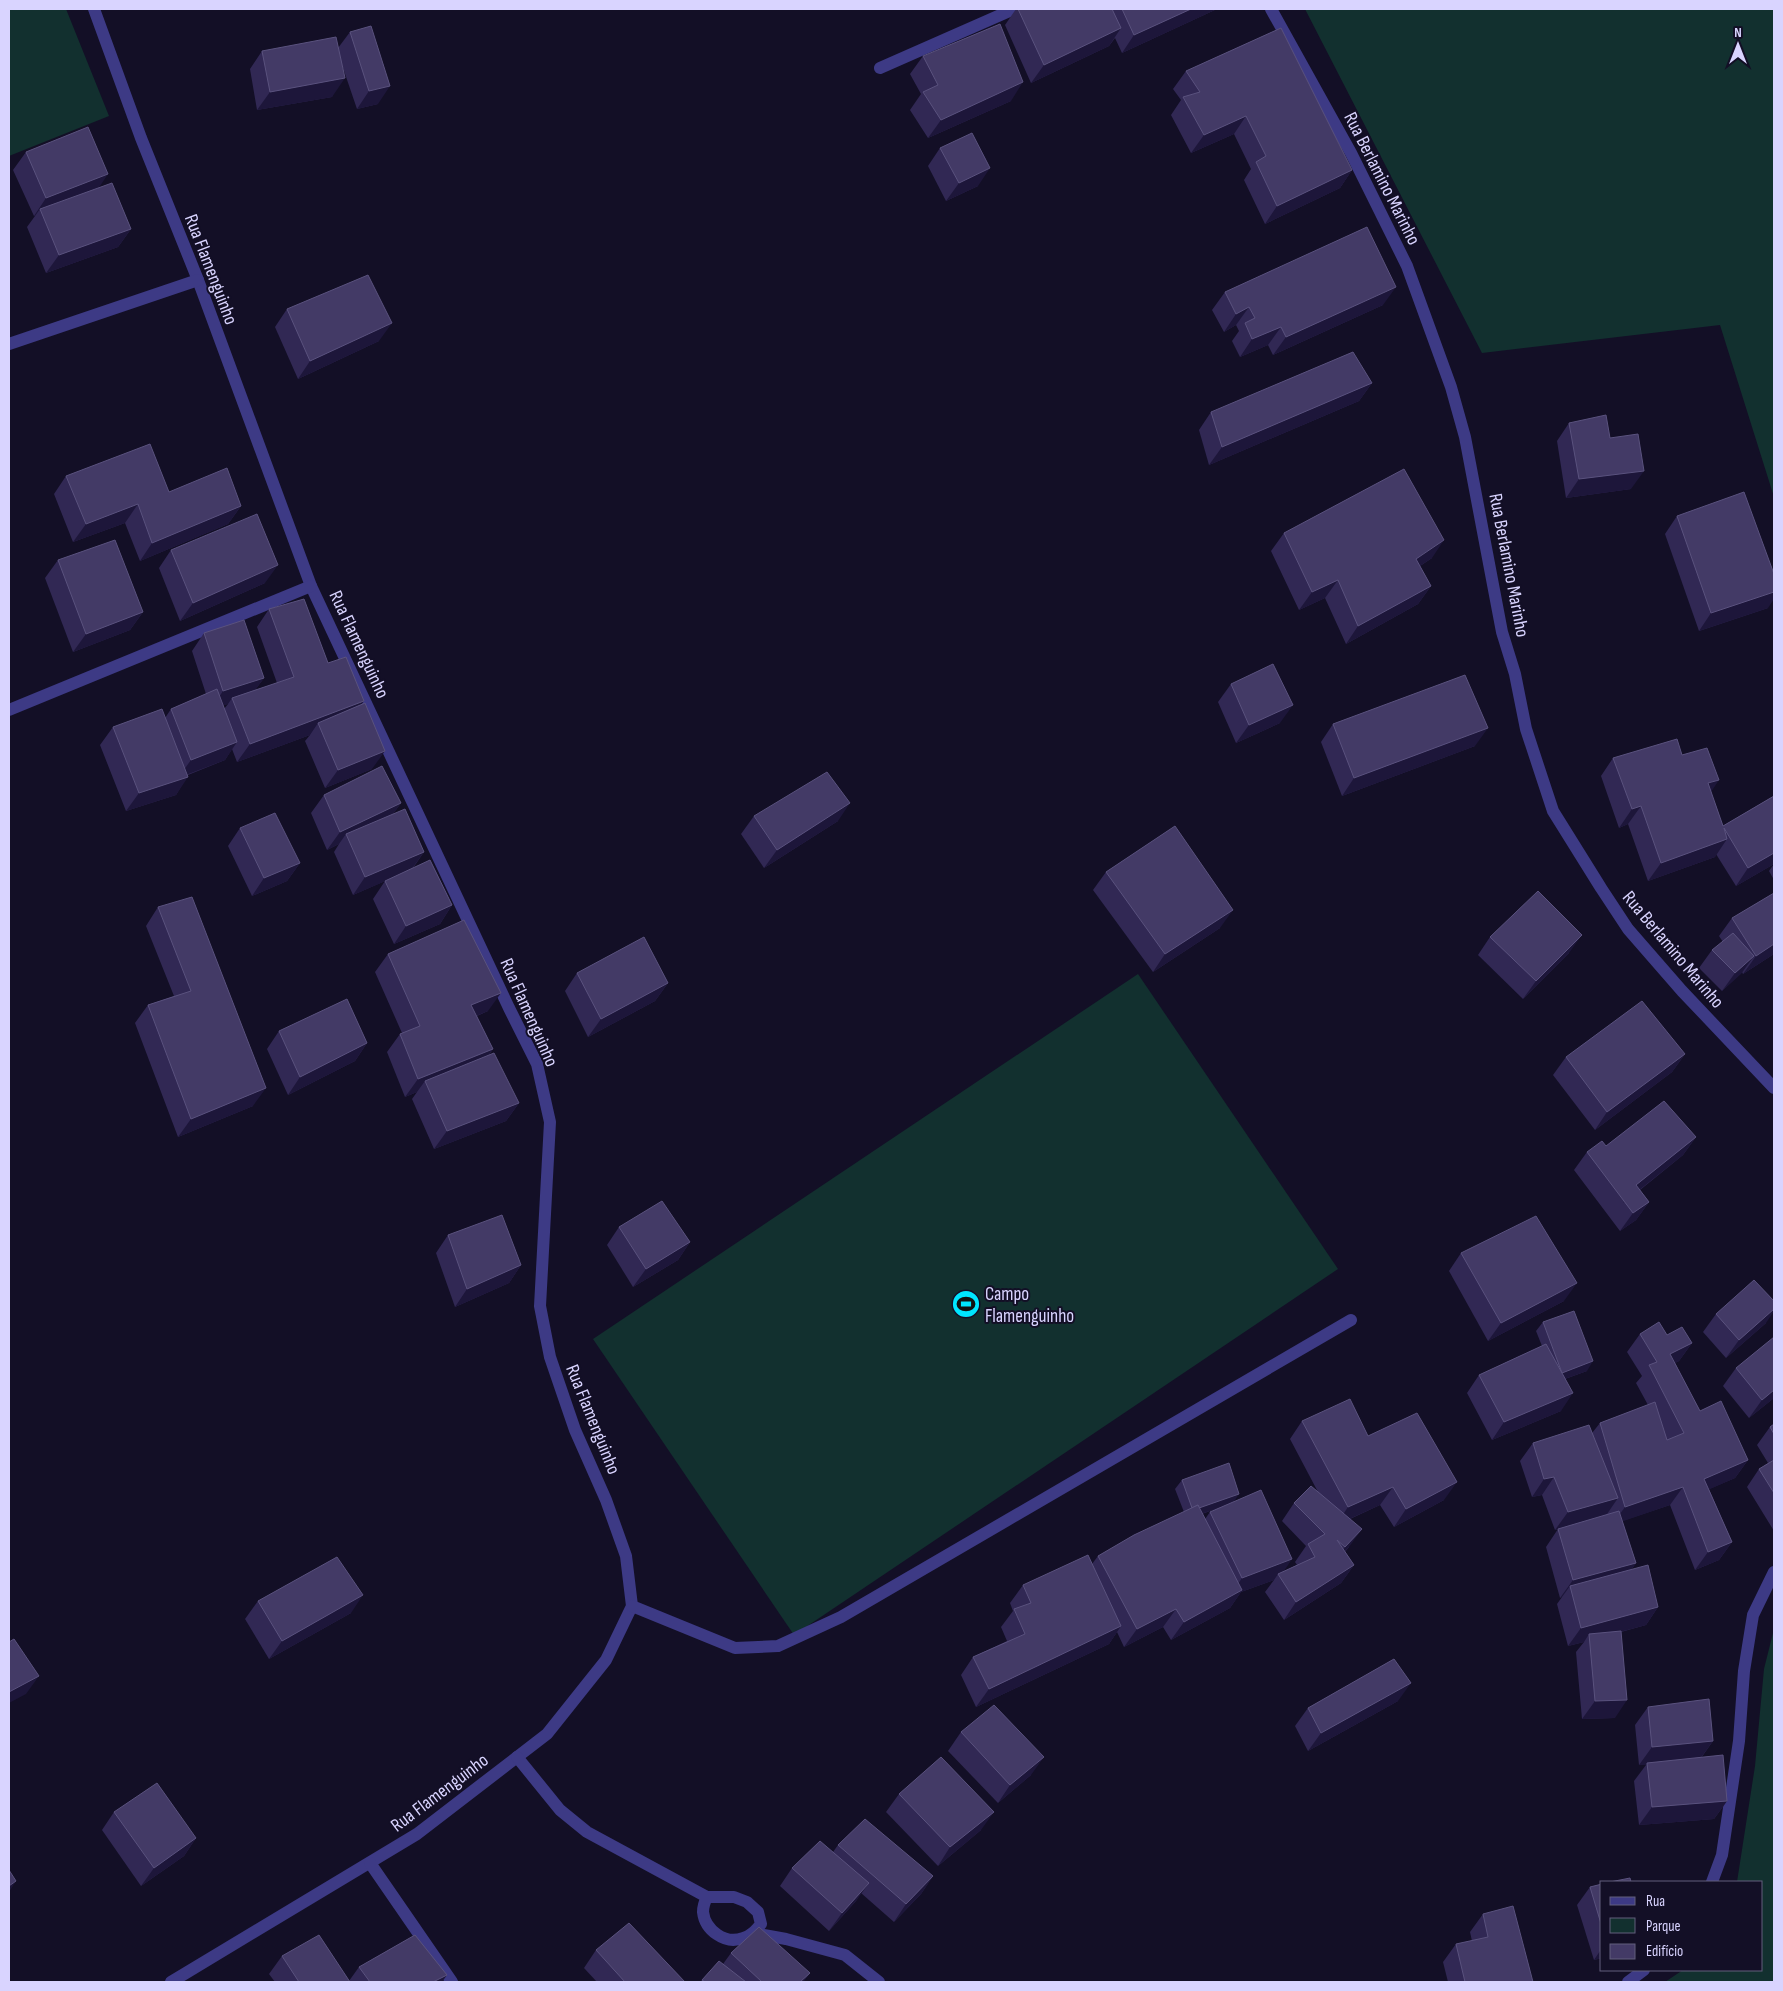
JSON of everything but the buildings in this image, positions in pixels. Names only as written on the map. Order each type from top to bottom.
[{"type":"street","name":"Rua Flamenguinho","points":[[94,9],[141,138],[198,280],[311,586],[537,1064],[550,1122],[540,1306],[550,1357],[575,1430],[606,1500],[626,1556],[632,1606],[606,1660],[547,1734],[417,1834],[171,1982]]},
{"type":"street","points":[[880,68],[1014,9]]},
{"type":"street","name":"Rua Berlamino Marinho","points":[[1271,9],[1351,153],[1407,266],[1451,387],[1469,456],[1502,632],[1515,674],[1526,730],[1553,811],[1628,929],[1682,991],[1774,1088]]},
{"type":"street","points":[[9,344],[198,280]]},
{"type":"street","points":[[9,710],[311,586]]},
{"type":"street","points":[[632,1606],[735,1648],[778,1646],[841,1617],[1351,1320]]},
{"type":"street","points":[[1712,1881],[1722,1855],[1739,1741],[1744,1671],[1753,1615],[1774,1572]]},
{"type":"street","points":[[517,1757],[560,1810],[587,1832],[707,1897],[734,1897],[747,1902],[758,1912],[761,1924],[753,1933],[742,1939],[722,1938],[711,1930],[705,1922],[703,1910],[707,1897]]},
{"type":"street","points":[[370,1863],[452,1982]]},
{"type":"street","points":[[753,1933],[786,1939],[845,1955],[879,1982]]},
{"type":"street","points":[[1628,1982],[1643,1971]]},
{"type":"green space","points":[[9,9],[66,9],[109,116],[9,156]]},
{"type":"green space","points":[[1305,9],[1774,9],[1774,497],[1720,325],[1482,353]]},
{"type":"green space","name":"Campo Flamenguinho","points":[[1138,974],[1338,1269],[794,1635],[593,1339]]},
{"type":"green space","points":[[1774,1629],[1774,1982],[1665,1982],[1682,1971],[1763,1971],[1763,1881],[1737,1881],[1755,1766],[1764,1669]]},
{"type":"place","name":"Campo Flamenguinho","points":[[966,1304]]}]
